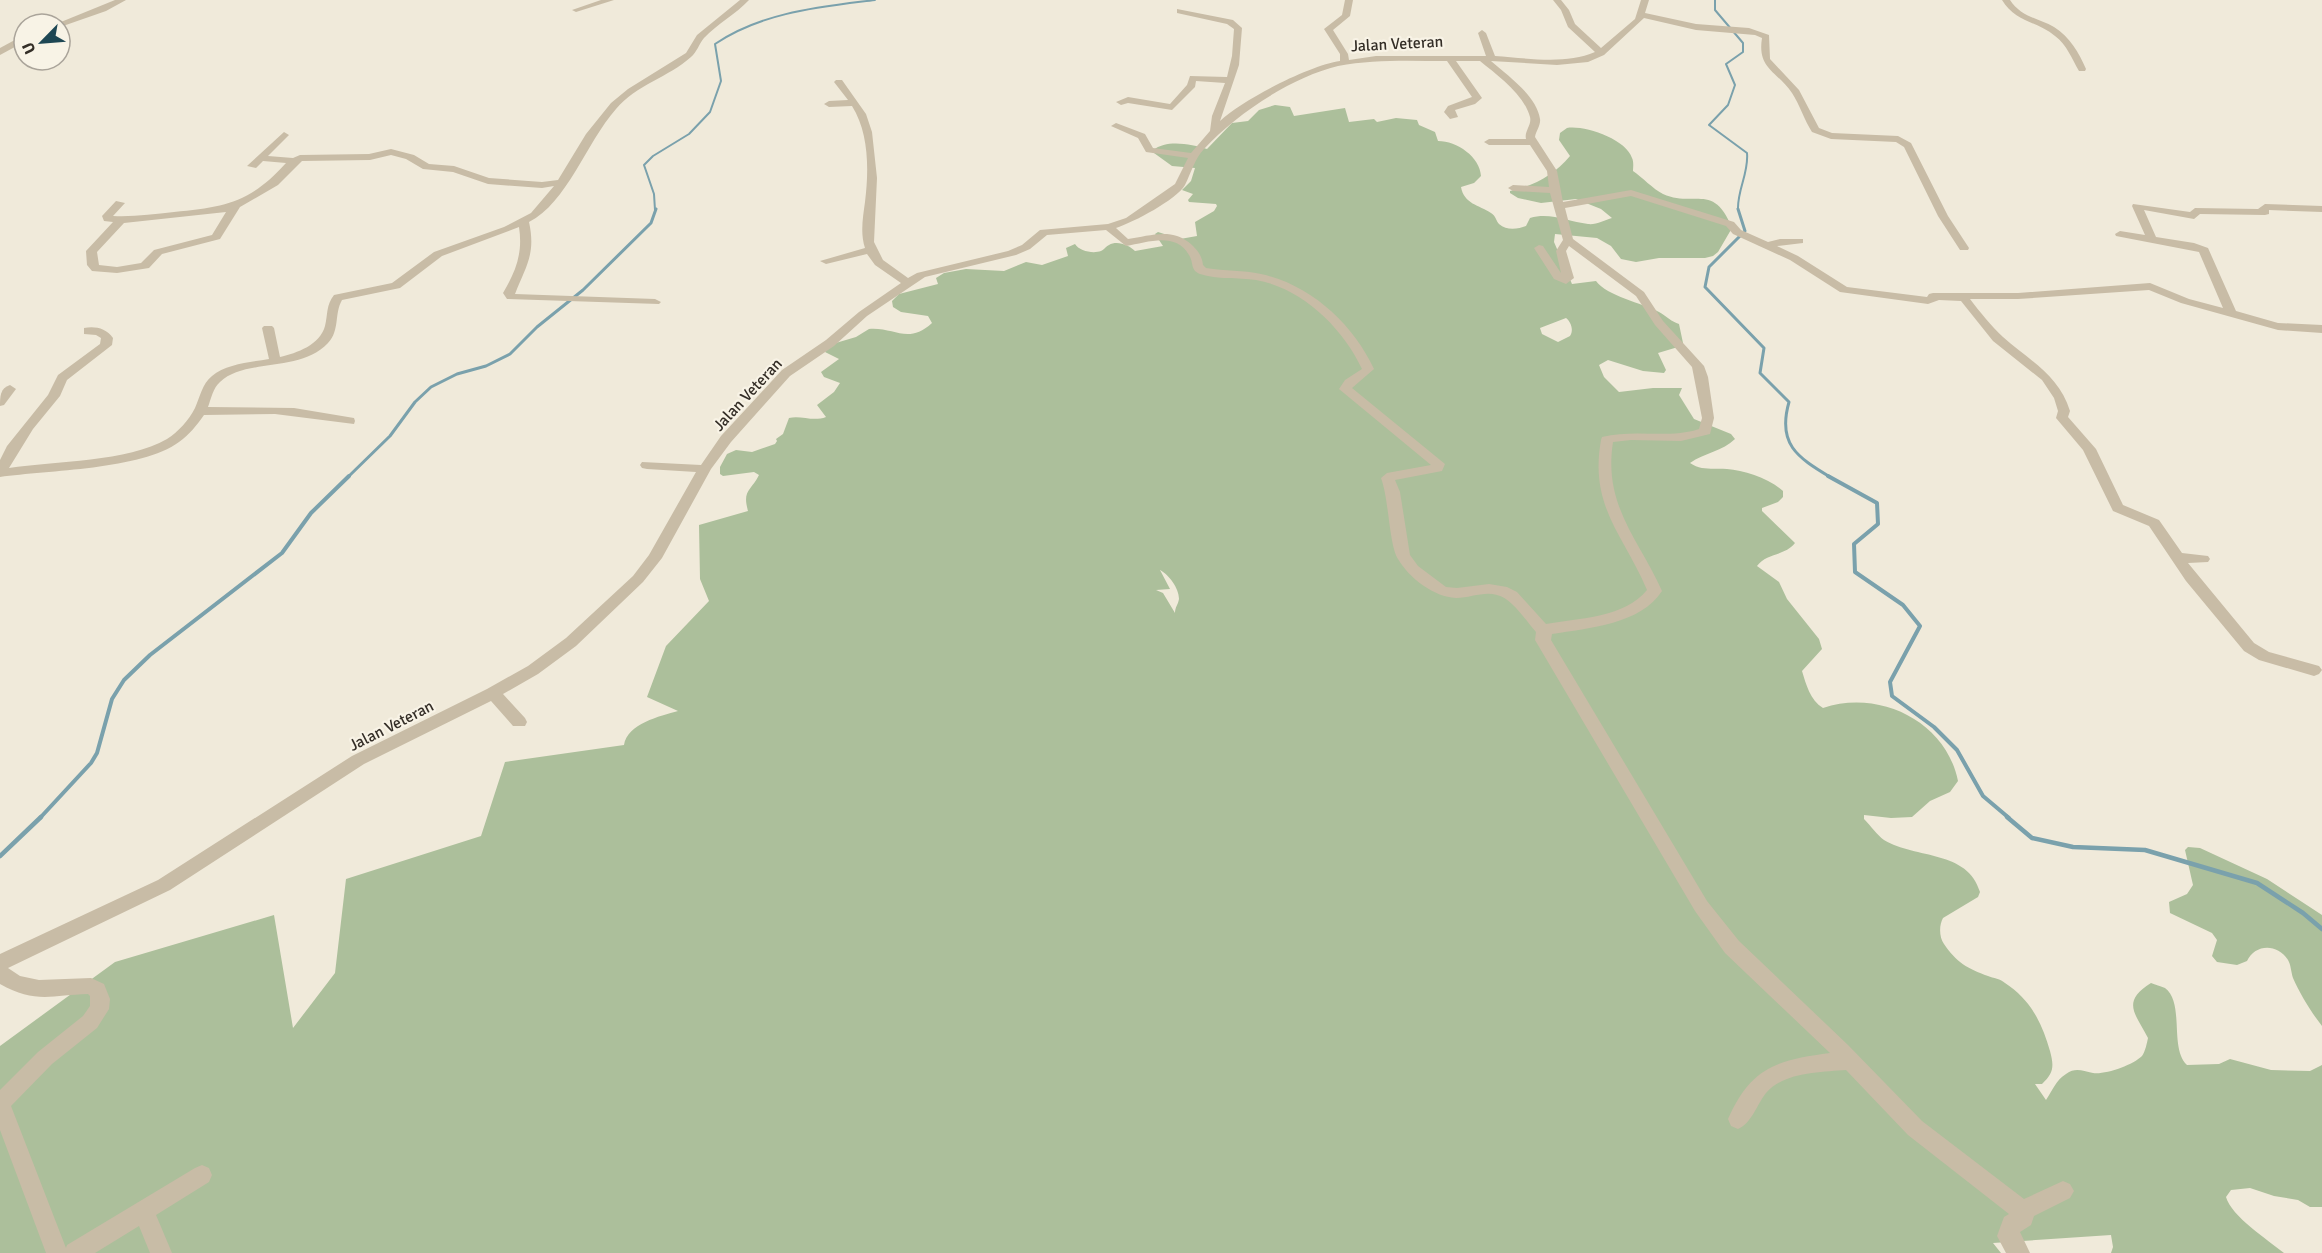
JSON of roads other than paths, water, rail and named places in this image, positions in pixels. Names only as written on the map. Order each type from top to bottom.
[{"type":"street","points":[[72,20],[122,0]]},
{"type":"street","points":[[576,10],[610,0]]},
{"type":"street","points":[[0,473],[107,459],[158,448],[174,440],[200,411],[210,386],[218,377],[240,368],[275,361],[307,351],[321,344],[333,325],[333,304],[338,297],[396,286],[438,254],[524,223],[546,205],[564,182],[591,134],[614,105],[689,55],[700,37],[745,0]]},
{"type":"street","points":[[1345,62],[1344,54],[1328,29],[1346,16],[1349,0]]},
{"type":"street","points":[[1557,0],[1565,10],[1571,25],[1601,53]]},
{"type":"street","name":"Jalan Veteran","points":[[4,964],[164,885],[346,767],[493,693],[533,670],[571,642],[638,579],[655,558],[705,469],[726,439],[786,374],[908,283],[927,273],[969,265],[1012,253],[1052,230],[1109,227],[1130,220],[1179,186],[1194,156],[1229,118],[1305,75],[1345,62],[1376,59],[1449,57],[1569,62],[1585,60],[1601,53],[1639,20],[1645,0]]},
{"type":"street","points":[[2006,0],[2026,20],[2046,27],[2061,36],[2082,69]]},
{"type":"street","points":[[1180,11],[1223,20],[1237,26],[1239,47],[1223,101],[1215,115],[1215,132]]},
{"type":"street","points":[[1640,15],[1700,27],[1754,32],[1766,37],[1764,52],[1766,60],[1796,92],[1815,130],[1831,136],[1894,139],[1908,145],[1943,216],[1964,248]]},
{"type":"street","points":[[1482,33],[1487,58],[1533,114],[1535,122],[1530,134],[1532,142],[1552,171],[1568,240],[1640,294],[1663,328],[1695,362],[1702,377],[1708,418],[1706,431],[1686,438],[1619,436],[1607,440],[1603,454],[1616,520],[1647,569],[1655,591],[1643,605],[1614,616],[1544,631]]},
{"type":"street","points":[[1449,57],[1477,98],[1472,102],[1451,108],[1449,112],[1453,117]]},
{"type":"street","points":[[1121,102],[1128,100],[1172,107],[1192,85],[1193,78],[1229,80]]},
{"type":"street","points":[[838,82],[865,124],[872,186],[866,231],[870,250],[887,268],[908,283]]},
{"type":"street","points":[[829,104],[852,103]]},
{"type":"street","points":[[1116,126],[1140,135],[1151,150],[1194,156]]},
{"type":"street","points":[[252,166],[284,135]]},
{"type":"street","points":[[1489,142],[1532,142]]},
{"type":"street","points":[[260,159],[295,161],[308,158],[370,157],[391,152],[413,158],[427,167],[454,169],[488,181],[542,185],[564,182]]},
{"type":"street","points":[[120,203],[106,218],[120,220],[214,212],[235,206],[274,183],[295,161]]},
{"type":"street","points":[[1513,188],[1555,190]]},
{"type":"street","points":[[1560,206],[1631,193],[1730,224],[1737,232],[1770,245],[1794,258],[1835,286],[1851,292],[1928,301],[1933,300],[1933,296],[1964,298],[1966,295],[2009,296],[2150,286],[2185,301],[2278,326],[2322,329]]},
{"type":"street","points":[[120,220],[91,251],[93,265],[96,269],[117,270],[146,266],[153,255],[158,252],[208,240],[217,235],[235,206]]},
{"type":"street","points":[[2152,239],[2137,206],[2194,216],[2195,211],[2265,212],[2263,208],[2265,207],[2322,209]]},
{"type":"street","points":[[524,223],[528,240],[527,258],[509,294],[511,297],[539,296],[655,302]]},
{"type":"street","points":[[1109,227],[1126,243],[1166,236],[1177,238],[1192,251],[1198,261],[1197,266],[1203,271],[1261,277],[1279,282],[1297,292],[1346,331],[1364,357],[1368,369],[1364,376],[1350,382],[1345,389],[1438,464],[1437,468],[1388,478],[1394,492],[1403,556],[1407,564],[1434,586],[1447,593],[1502,590],[1512,596],[1544,631],[1543,640],[1701,906],[1732,947],[1850,1060],[1915,1128],[2022,1210],[2023,1217],[2012,1224],[2008,1236],[2019,1253]]},
{"type":"street","points":[[2120,234],[2204,250],[2231,312]]},
{"type":"street","points":[[1539,248],[1558,277],[1566,281],[1568,278],[1561,250],[1568,240]]},
{"type":"street","points":[[1770,245],[1799,241]]},
{"type":"street","points":[[826,261],[870,250]]},
{"type":"street","points":[[1964,298],[1996,337],[2044,374],[2060,397],[2064,411],[2062,418],[2089,449],[2118,508],[2154,523],[2191,578],[2249,647],[2264,656],[2314,670]]},
{"type":"street","points":[[267,328],[275,361]]},
{"type":"street","points":[[0,473],[15,446],[54,396],[62,378],[106,345],[105,335],[88,331]]},
{"type":"street","points":[[0,402],[10,389]]},
{"type":"street","points":[[200,411],[270,410],[349,421]]},
{"type":"street","points":[[648,465],[705,469]]},
{"type":"street","points":[[2177,558],[2203,559]]},
{"type":"street","points":[[493,693],[519,722]]},
{"type":"street","points":[[4,964],[8,981],[36,988],[91,986],[97,989],[101,996],[98,1012],[47,1056],[0,1103],[57,1253]]},
{"type":"street","points":[[1738,1119],[1762,1083],[1772,1076],[1816,1064],[1850,1060]]},
{"type":"street","points":[[75,1253],[202,1175]]},
{"type":"street","points":[[2022,1210],[2063,1191]]},
{"type":"street","points":[[143,1211],[161,1253]]},
{"type":"waterway","points":[[655,210],[654,194],[644,165],[653,156],[689,134],[710,112],[721,81],[715,44],[733,33],[772,18],[813,9],[875,0]]},
{"type":"waterway","points":[[1715,0],[1715,10],[1743,43],[1743,52],[1726,64],[1735,85],[1728,105],[1709,125],[1747,153],[1738,209]]},
{"type":"waterway","points":[[348,477],[390,436],[415,402],[431,387],[457,374],[486,366],[510,354],[537,327],[583,290],[651,223],[656,209]]},
{"type":"waterway","points":[[1738,209],[1745,231],[1709,267],[1705,287],[1764,348],[1760,373],[1789,402],[1786,416],[1788,439],[1799,456],[1830,477]]},
{"type":"waterway","points":[[40,818],[91,763],[97,753],[112,699],[124,680],[150,655],[282,553],[311,513],[349,476]]},
{"type":"waterway","points":[[1828,476],[1877,503],[1878,524],[1854,544],[1855,572],[1903,605],[1920,626],[1890,682],[1892,696],[1934,727],[1957,750],[1983,796],[2009,818]]},
{"type":"waterway","points":[[2007,817],[2032,838],[2073,847],[2145,850],[2257,883],[2303,913],[2322,929]]},
{"type":"waterway","points":[[0,856],[40,818]]}]
